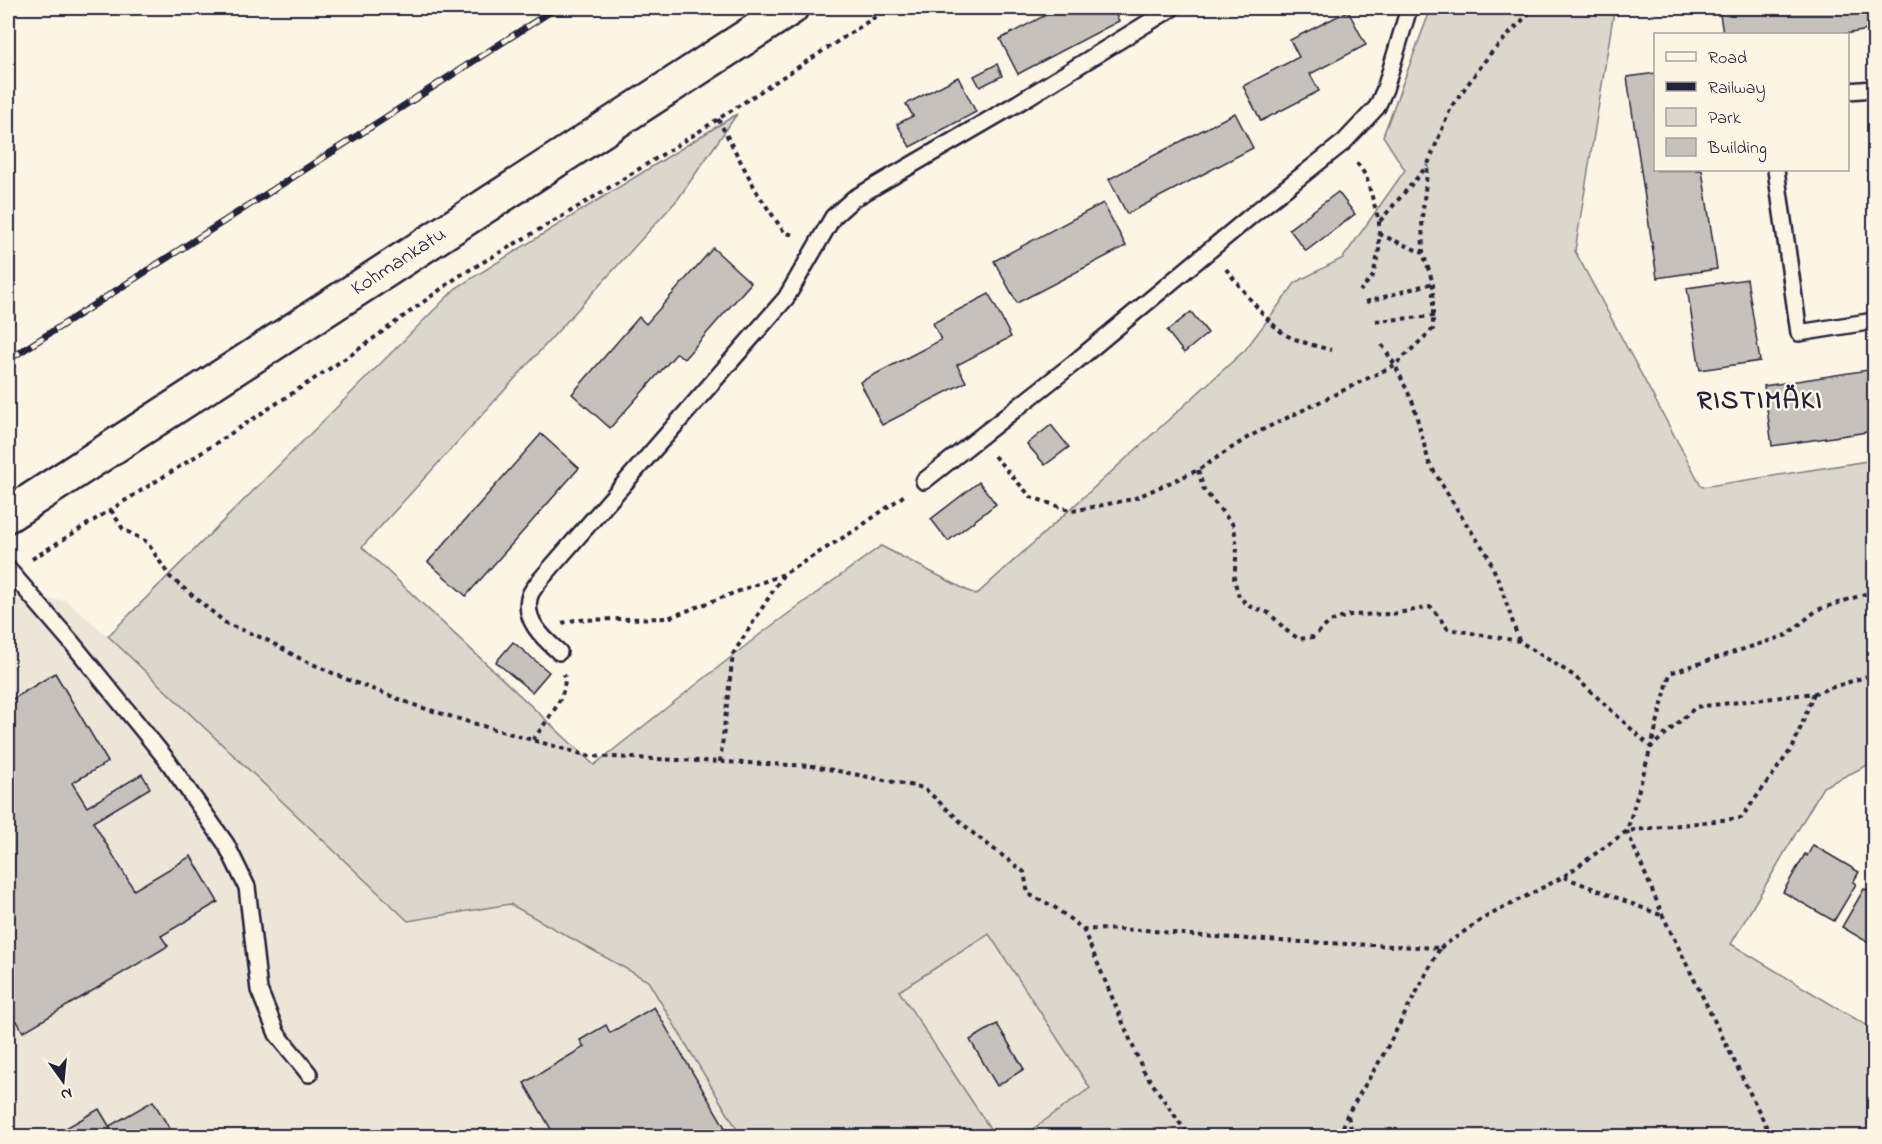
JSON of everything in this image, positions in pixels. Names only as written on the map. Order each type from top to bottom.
[{"type":"street","name":"Kohmankatu","points":[[8,515],[791,8]]},
{"type":"lane","points":[[559,652],[546,641],[530,620],[530,596],[540,579],[786,298],[833,217],[853,199],[1018,103],[1172,8]]},
{"type":"lane","points":[[924,481],[1074,363],[1344,142],[1377,107],[1385,89],[1409,8]]},
{"type":"lane","points":[[1849,91],[1875,89]]},
{"type":"lane","points":[[1776,171],[1799,333],[1875,321]]},
{"type":"lane","points":[[9,571],[72,643],[167,760],[226,844],[247,887],[259,990],[277,1034],[309,1074]]},
{"type":"path","points":[[9,571],[198,455],[352,354],[459,276],[573,210],[888,8]]},
{"type":"path","points":[[978,438],[1032,497],[1072,512],[1133,499],[1198,470],[1250,436],[1395,365],[1433,329],[1433,283],[1423,253],[1422,218],[1428,164],[1451,108],[1490,54],[1534,8]]},
{"type":"path","points":[[718,119],[758,194],[784,232],[817,243]]},
{"type":"path","points":[[1344,142],[1366,176],[1379,221],[1379,250],[1373,276],[1360,291]]},
{"type":"path","points":[[1379,221],[1428,164]]},
{"type":"path","points":[[1379,234],[1423,253]]},
{"type":"path","points":[[1210,250],[1251,300],[1284,334],[1309,345],[1331,350]]},
{"type":"path","points":[[1366,302],[1433,283]]},
{"type":"path","points":[[1376,321],[1434,316]]},
{"type":"path","points":[[1382,345],[1395,365],[1413,403],[1429,463],[1487,554],[1500,584],[1519,641]]},
{"type":"path","points":[[1198,470],[1204,490],[1234,526],[1237,549],[1234,579],[1239,597],[1249,606],[1269,613],[1287,631],[1299,639],[1313,637],[1330,622],[1350,615],[1392,614],[1431,607],[1448,629],[1519,641],[1573,675],[1651,747]]},
{"type":"path","points":[[575,620],[668,618],[784,574],[857,529],[924,481]]},
{"type":"path","points":[[111,510],[123,529],[147,542],[170,577],[227,624],[265,639],[299,658],[355,683],[448,716],[589,756],[813,766],[924,788],[974,834],[1024,872],[1028,894],[1053,906],[1083,929],[1143,1070],[1189,1137]]},
{"type":"path","points":[[720,762],[733,654],[784,574]]},
{"type":"path","points":[[1771,1137],[1663,916],[1627,831],[1670,673],[1787,635],[1816,610],[1875,591]]},
{"type":"path","points":[[1651,747],[1696,707],[1815,693],[1875,674]]},
{"type":"path","points":[[1340,1137],[1347,1115],[1387,1048],[1440,948],[1484,918],[1563,877],[1627,831],[1741,818],[1793,747],[1815,693]]},
{"type":"path","points":[[533,740],[561,696]]},
{"type":"path","points":[[1563,877],[1663,916]]},
{"type":"path","points":[[1083,929],[1144,930],[1281,941],[1440,948]]},
{"type":"path","points":[[1347,1115],[1353,1137]]},
{"type":"shaded area","points":[[8,599],[65,600],[108,636],[408,921],[895,789],[1122,1136],[8,1136]]},
{"type":"green space","points":[[1431,8],[1623,8],[1614,11],[1575,251],[1702,487],[1874,460],[1874,762],[1823,787],[1731,944],[1874,1030],[1874,1136],[1023,1136],[1090,1088],[989,934],[899,991],[995,1136],[741,1136],[648,981],[510,904],[408,921],[108,636],[456,288],[737,114],[678,199],[362,547],[594,765],[763,632],[881,546],[976,595],[1245,350],[1296,282],[1343,258],[1405,170],[1383,136]]},
{"type":"building","points":[[1059,8],[1112,8],[1119,21],[1018,74],[1000,39]]},
{"type":"building","points":[[1719,8],[1874,8],[1874,29],[1849,33],[1723,33]]},
{"type":"building","points":[[1348,11],[1366,45],[1310,74],[1319,91],[1261,121],[1243,86],[1299,57],[1290,40]]},
{"type":"building","points":[[997,64],[1002,76],[980,87],[974,76]]},
{"type":"building","points":[[1654,73],[1654,171],[1702,171],[1717,269],[1657,278],[1627,77]]},
{"type":"building","points":[[958,77],[976,112],[910,147],[897,124],[913,116],[906,104]]},
{"type":"building","points":[[1235,113],[1253,148],[1127,214],[1109,179]]},
{"type":"building","points":[[1338,192],[1355,214],[1306,251],[1289,229]]},
{"type":"building","points":[[1103,203],[1126,246],[1017,303],[994,261]]},
{"type":"building","points":[[713,248],[751,283],[684,359],[677,353],[610,428],[572,394],[639,317],[646,324]]},
{"type":"building","points":[[1747,279],[1760,361],[1700,370],[1687,288]]},
{"type":"building","points":[[989,294],[1011,337],[957,365],[966,382],[882,425],[860,382],[941,340],[933,323]]},
{"type":"building","points":[[1191,312],[1208,333],[1184,353],[1167,331]]},
{"type":"building","points":[[1874,369],[1874,431],[1772,446],[1764,386]]},
{"type":"building","points":[[1051,425],[1069,447],[1045,465],[1027,444]]},
{"type":"building","points":[[541,434],[579,468],[466,596],[428,562]]},
{"type":"building","points":[[979,482],[996,504],[948,541],[931,519]]},
{"type":"building","points":[[513,642],[549,672],[532,692],[496,662]]},
{"type":"building","points":[[55,673],[108,762],[72,783],[87,807],[142,774],[150,788],[93,822],[134,890],[191,856],[218,902],[161,936],[168,946],[23,1032],[17,1021],[8,1026],[8,702]]},
{"type":"building","points":[[1813,845],[1859,872],[1853,882],[1856,884],[1834,921],[1783,892],[1805,854],[1807,856]]},
{"type":"building","points":[[1873,880],[1874,946],[1842,927],[1864,889],[1867,890]]},
{"type":"building","points":[[654,1007],[730,1136],[555,1136],[524,1083],[584,1047],[580,1040],[606,1025],[610,1033]]},
{"type":"building","points":[[997,1024],[1024,1069],[997,1086],[970,1040]]},
{"type":"building","points":[[153,1101],[174,1136],[110,1136],[106,1128]]},
{"type":"building","points":[[99,1109],[115,1136],[52,1136]]},
{"type":"railway","points":[[8,360],[556,8]]},
{"type":"district","name":"RISTIMÄKI","points":[[1760,401]]}]
